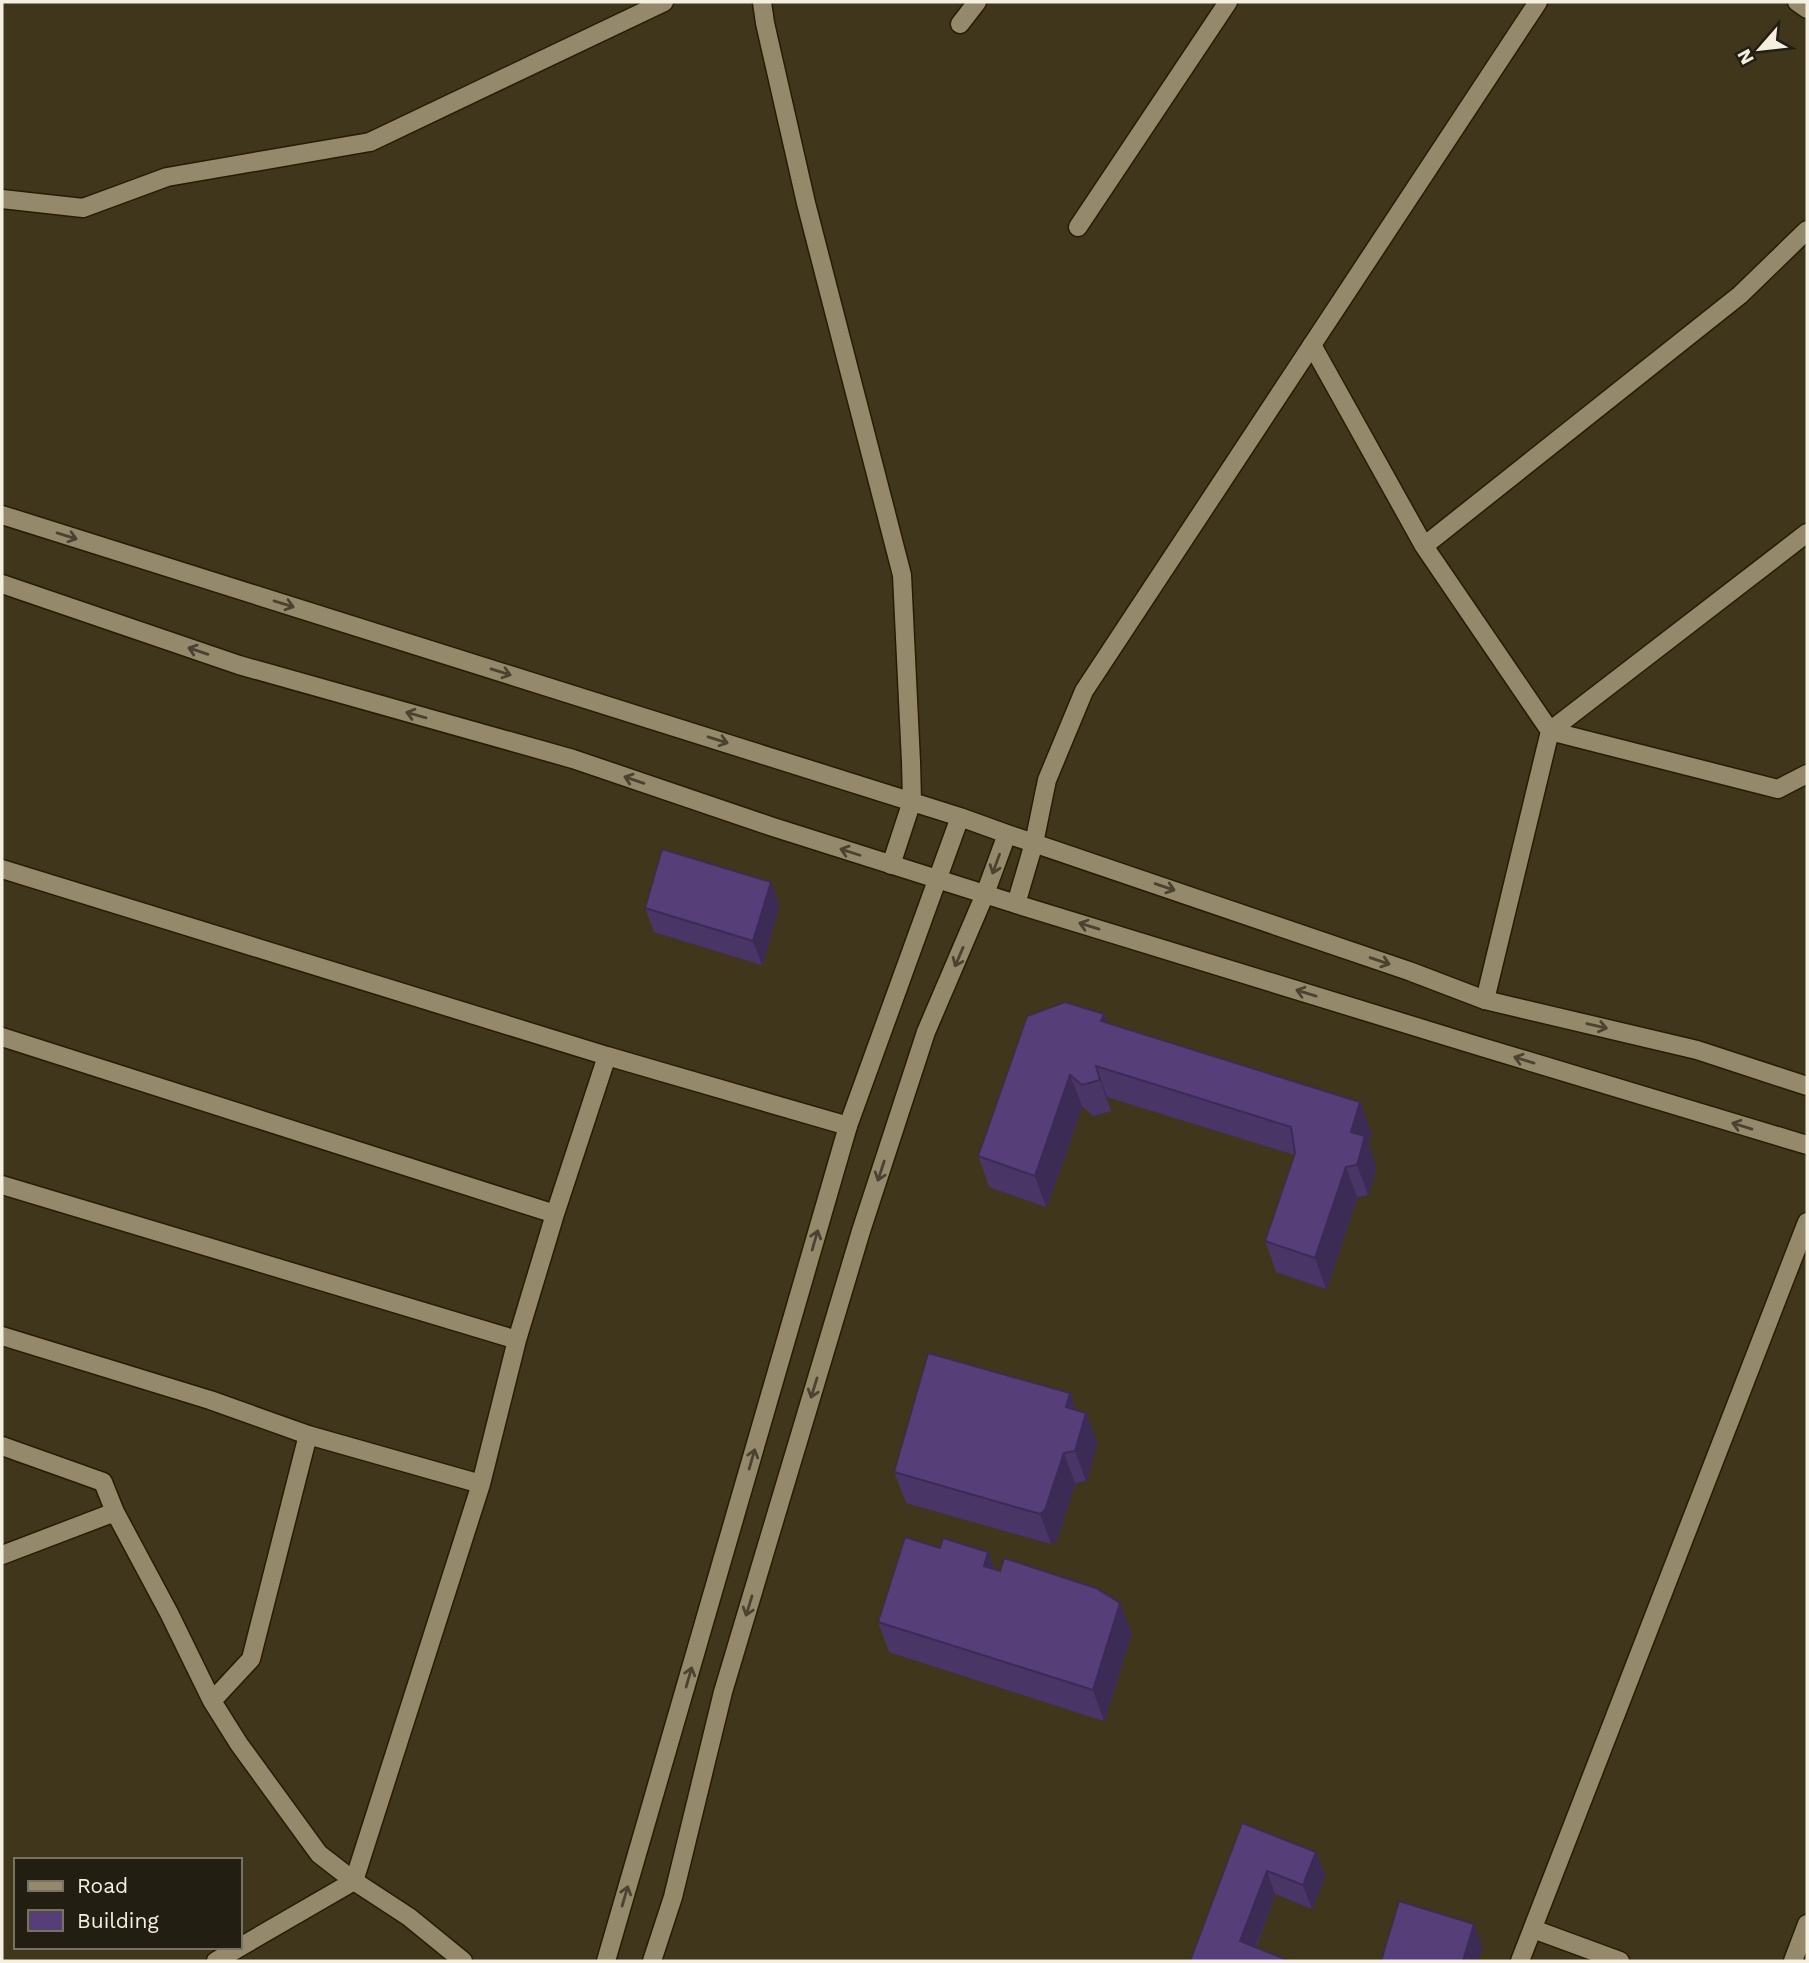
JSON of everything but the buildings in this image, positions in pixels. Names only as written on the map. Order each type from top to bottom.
[{"type":"street","points":[[2,199],[83,208],[167,177],[370,142],[664,2]]},
{"type":"street","points":[[762,2],[806,203],[902,575],[912,801],[891,864]]},
{"type":"street","points":[[960,24],[977,2]]},
{"type":"street","points":[[1078,227],[1228,2]]},
{"type":"street","points":[[1016,904],[1034,844],[1047,780],[1084,691],[1538,2]]},
{"type":"street","points":[[1797,2],[1807,9]]},
{"type":"street","points":[[1424,546],[1741,295],[1807,230]]},
{"type":"street","points":[[1312,345],[1424,546],[1550,731],[1778,789],[1807,774]]},
{"type":"street","points":[[2,515],[912,801],[1331,944],[1486,1000],[1697,1050],[1807,1086]]},
{"type":"street","points":[[1486,1000],[1550,731],[1807,533]]},
{"type":"street","points":[[2,584],[239,665],[573,760],[1016,904],[1807,1145]]},
{"type":"street","points":[[606,1961],[848,1126],[960,817]]},
{"type":"street","points":[[652,1961],[673,1897],[723,1692],[861,1231],[926,1032],[985,894],[1007,834]]},
{"type":"street","points":[[2,869],[607,1056],[848,1126]]},
{"type":"street","points":[[2,1037],[555,1214]]},
{"type":"street","points":[[242,1946],[354,1881],[481,1484],[517,1340],[607,1056]]},
{"type":"street","points":[[2,1185],[517,1340]]},
{"type":"street","points":[[1520,1961],[1807,1222]]},
{"type":"street","points":[[2,1336],[211,1400],[308,1435],[481,1484]]},
{"type":"street","points":[[212,1701],[251,1659],[308,1435]]},
{"type":"street","points":[[2,1446],[103,1482],[115,1512],[212,1701],[239,1744],[320,1854],[354,1881],[409,1917],[463,1961]]},
{"type":"street","points":[[2,1556],[115,1512]]},
{"type":"street","points":[[1793,1961],[1807,1924]]},
{"type":"street","points":[[1532,1929],[1620,1961]]},
{"type":"street","points":[[216,1961],[237,1949]]}]
